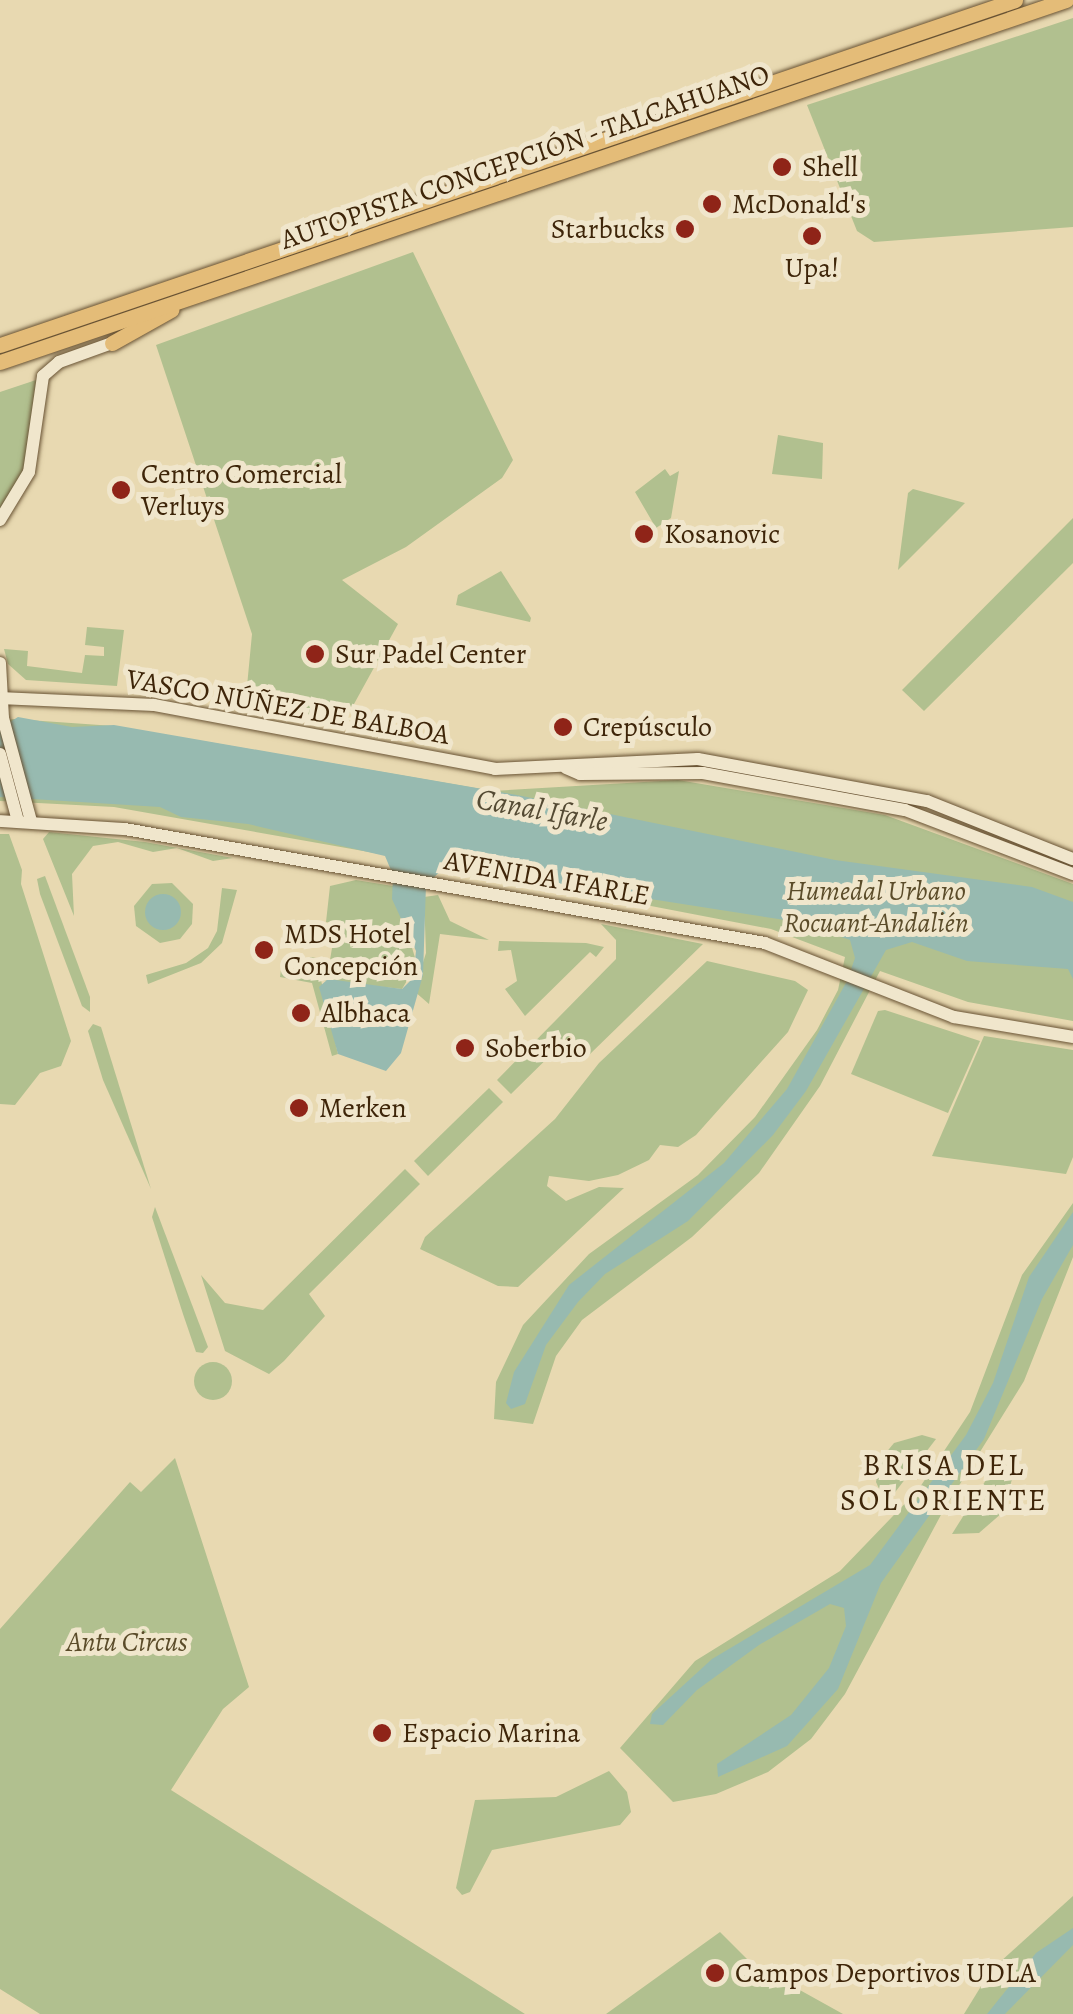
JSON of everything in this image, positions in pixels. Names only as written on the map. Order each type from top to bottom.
[{"type":"main road","name":"AUTOPISTA CONCEPCIÓN - TALCAHUANO","points":[[0,344],[1015,0]]},
{"type":"main road","name":"AUTOPISTA CONCEPCIÓN - TALCAHUANO","points":[[0,362],[1066,0]]},
{"type":"main road","points":[[112,342],[201,294]]},
{"type":"main road","points":[[0,336],[52,327]]},
{"type":"street","points":[[0,520],[29,472],[38,386],[59,362],[112,342]]},
{"type":"street","points":[[0,663],[4,721],[19,801]]},
{"type":"street","name":"VASCO NÚÑEZ DE BALBOA","points":[[2,698],[133,702],[476,766],[703,773],[906,810],[1073,874]]},
{"type":"street","points":[[0,754],[25,821]]},
{"type":"street","name":"VASCO NÚÑEZ DE BALBOA","points":[[566,768],[586,760],[682,758],[842,784],[939,805],[1073,860]]},
{"type":"street","name":"AVENIDA IFARLE","points":[[0,822],[126,829],[765,943],[954,1017],[1073,1037]]},
{"type":"green space","points":[[1073,18],[1073,227],[874,242],[857,231],[807,105]]},
{"type":"green space","points":[[413,252],[513,460],[502,478],[406,547],[342,580],[398,624],[343,724],[245,707],[252,634],[156,345]]},
{"type":"green space","points":[[36,380],[24,470],[0,512],[0,392]]},
{"type":"green space","points":[[778,435],[823,443],[822,479],[772,474]]},
{"type":"green space","points":[[665,469],[670,476],[679,471],[671,518],[656,528],[635,492]]},
{"type":"green space","points":[[913,489],[965,503],[898,570],[908,493]]},
{"type":"green space","points":[[1073,518],[1073,563],[924,711],[902,690]]},
{"type":"green space","points":[[501,571],[530,622],[456,605],[458,595]]},
{"type":"green space","points":[[87,627],[124,630],[117,686],[26,680],[8,664],[4,649],[28,651],[27,666],[82,673],[85,655],[104,656],[104,647],[85,645]]},
{"type":"green space","name":"Humedal Urbano Rocuant-Andalién","points":[[0,721],[114,726],[493,791],[678,780],[885,815],[1073,884],[1073,1021],[968,1002],[880,971],[820,1086],[759,1173],[692,1237],[582,1320],[556,1356],[533,1424],[494,1419],[496,1382],[523,1325],[589,1254],[698,1175],[755,1117],[817,1030],[838,990],[845,957],[771,929],[386,855],[114,807],[0,801]]},
{"type":"green space","points":[[49,832],[145,842],[233,858],[213,861],[177,848],[153,852],[118,842],[93,846],[72,874],[74,916],[43,839]]},
{"type":"green space","points":[[0,834],[9,834],[22,870],[21,884],[71,1041],[61,1066],[40,1073],[15,1105],[0,1104]]},
{"type":"green space","points":[[45,876],[90,997],[90,1012],[82,1006],[40,894],[37,879]]},
{"type":"green space","points":[[356,880],[393,886],[417,964],[402,989],[321,980],[338,1054],[332,1056],[312,983],[280,977],[281,970],[308,972],[310,957],[330,960],[336,924],[326,922],[330,886]]},
{"type":"green space","points":[[172,883],[193,904],[192,924],[180,939],[160,943],[136,926],[134,906],[152,884]]},
{"type":"green space","points":[[222,888],[237,890],[222,943],[201,963],[148,984],[146,975],[186,963],[208,948],[217,931]]},
{"type":"green space","points":[[438,895],[450,921],[489,940],[440,934],[429,1004],[414,991],[426,953],[424,897]]},
{"type":"green space","points":[[601,924],[703,944],[588,1056],[571,1035],[511,1094],[497,1080],[616,959],[616,940]]},
{"type":"green space","points":[[499,941],[604,947],[596,957],[590,952],[525,1016],[505,989],[517,981],[511,950],[498,951]]},
{"type":"green space","points":[[707,961],[795,981],[808,990],[788,1032],[696,1135],[678,1147],[660,1145],[649,1160],[618,1175],[589,1181],[549,1176],[547,1186],[566,1201],[599,1187],[624,1188],[518,1287],[498,1286],[420,1249],[425,1237],[555,1119],[599,1063]]},
{"type":"green space","points":[[878,1011],[980,1041],[948,1113],[851,1074]]},
{"type":"green space","points":[[93,1024],[101,1027],[151,1189],[103,1080],[88,1031]]},
{"type":"green space","points":[[984,1036],[1073,1050],[1073,1157],[1066,1174],[932,1156]]},
{"type":"green space","points":[[489,1088],[503,1102],[428,1176],[414,1161]]},
{"type":"green space","points":[[405,1169],[420,1184],[309,1294],[325,1316],[284,1361],[269,1374],[225,1351],[201,1275],[225,1303],[263,1310]]},
{"type":"green space","points":[[1073,1203],[1073,1257],[1024,1381],[942,1513],[845,1694],[811,1739],[768,1772],[716,1794],[673,1802],[620,1748],[695,1661],[840,1571],[918,1490],[970,1412],[1022,1275]]},
{"type":"green space","points":[[155,1207],[208,1347],[203,1353],[196,1352],[183,1314],[152,1217]]},
{"type":"green space","points":[[213,1362],[226,1368],[232,1381],[226,1394],[213,1400],[200,1394],[194,1381],[200,1368]]},
{"type":"green space","points":[[922,1435],[936,1439],[886,1504],[876,1482],[880,1460],[894,1443]]},
{"type":"green space","points":[[1001,1456],[1013,1476],[1002,1513],[979,1533],[952,1534]]},
{"type":"green space","name":"Antu Circus","points":[[175,1458],[249,1687],[223,1709],[171,1790],[525,2014],[40,2014],[0,1989],[0,1629],[130,1482],[141,1492]]},
{"type":"green space","points":[[609,1771],[627,1792],[631,1812],[620,1825],[492,1850],[470,1892],[462,1895],[456,1888],[475,1800],[556,1797]]},
{"type":"green space","points":[[1073,1896],[1073,2014],[964,2014],[991,1970]]},
{"type":"green space","name":"Campos Deportivos UDLA","points":[[720,1932],[751,1963],[843,2014],[606,2014]]},
{"type":"water","name":"Humedal Urbano Rocuant-Andalién","points":[[18,717],[72,727],[114,725],[517,795],[835,860],[1032,887],[1073,902],[1073,979],[1068,969],[967,961],[912,942],[886,950],[806,1091],[773,1135],[688,1221],[605,1274],[578,1302],[546,1345],[525,1404],[511,1409],[506,1403],[514,1372],[569,1285],[724,1163],[787,1089],[847,981],[855,958],[850,940],[798,922],[496,875],[455,857],[426,885],[423,975],[401,1053],[386,1071],[338,1054],[319,987],[328,979],[402,989],[413,978],[416,951],[392,899],[393,875],[385,856],[248,824],[181,817],[160,807],[0,797],[0,728]]},
{"type":"water","points":[[163,894],[176,899],[181,912],[176,925],[163,930],[150,925],[145,912],[150,899]]},
{"type":"water","points":[[1073,1212],[1073,1245],[1042,1299],[984,1439],[881,1583],[838,1689],[787,1746],[718,1777],[717,1764],[791,1715],[829,1668],[846,1626],[844,1608],[830,1604],[759,1645],[697,1690],[663,1725],[650,1724],[652,1714],[712,1659],[870,1565],[966,1435],[993,1383],[1029,1277]]},
{"type":"water","points":[[1073,1928],[1073,1945],[1005,2014],[987,2014],[1036,1953]]},
{"type":"place","name":"Shell","points":[[782,167]]},
{"type":"place","name":"McDonald's","points":[[712,204]]},
{"type":"place","name":"Starbucks","points":[[685,229]]},
{"type":"place","name":"Upa!","points":[[812,236]]},
{"type":"place","name":"Centro Comercial Verluys","points":[[121,490]]},
{"type":"place","name":"Kosanovic","points":[[644,534]]},
{"type":"place","name":"Sur Padel Center","points":[[315,654]]},
{"type":"place","name":"Crepúsculo","points":[[563,727]]},
{"type":"place","name":"MDS Hotel Concepción","points":[[264,950]]},
{"type":"place","name":"Albhaca","points":[[301,1013]]},
{"type":"place","name":"Soberbio","points":[[465,1048]]},
{"type":"place","name":"Merken","points":[[299,1108]]},
{"type":"place","name":"Espacio Marina","points":[[382,1733]]},
{"type":"place","name":"Campos Deportivos UDLA","points":[[715,1973]]},
{"type":"district","name":"BRISA DEL SOL ORIENTE","points":[[944,1482]]},
{"type":"water label","name":"Canal Ifarle","points":[[542,810]]}]
